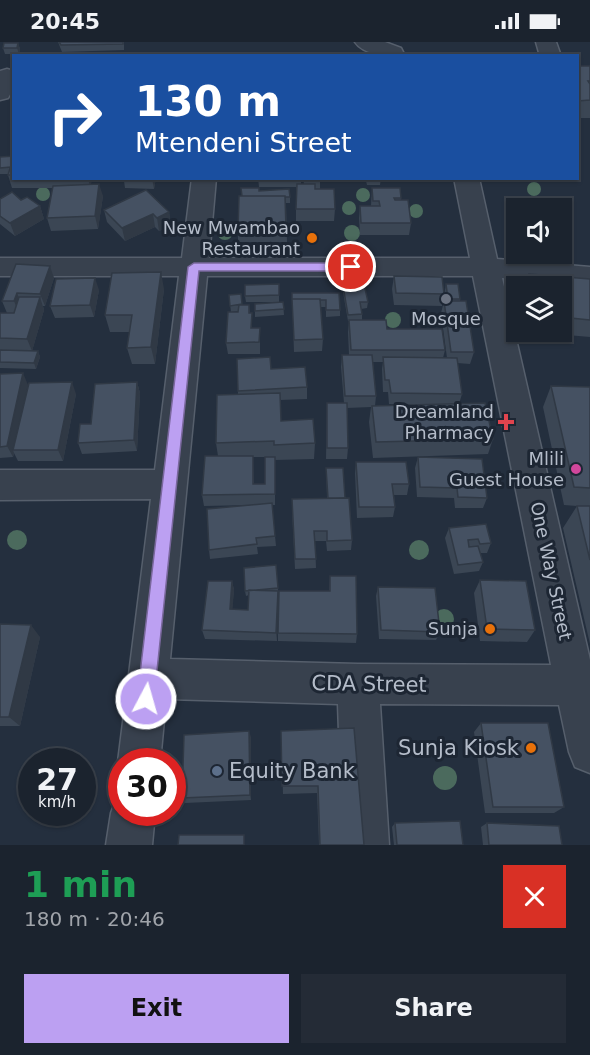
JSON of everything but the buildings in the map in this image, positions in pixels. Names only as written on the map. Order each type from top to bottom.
[{"type":"street","points":[[365,42],[398,50]]},
{"type":"street","points":[[140,748],[204,180]]},
{"type":"street","name":"One Way Street","points":[[466,180],[583,685],[590,752]]},
{"type":"street","points":[[0,267],[485,267],[590,278]]},
{"type":"street","points":[[0,485],[170,484]]},
{"type":"street","name":"CDA Street","points":[[148,678],[358,684],[583,685]]},
{"type":"street","points":[[358,684],[366,845]]},
{"type":"street","points":[[129,845],[131,826]]},
{"type":"place","name":"New Mwambao Restaurant","points":[[312,238]]},
{"type":"place","name":"Mosque","points":[[446,299]]},
{"type":"place","name":"Dreamland Pharmacy","points":[[506,422]]},
{"type":"place","name":"Mlili Guest House","points":[[576,469]]},
{"type":"place","name":"Sunja","points":[[490,629]]},
{"type":"place","name":"Sunja Kiosk","points":[[531,748]]},
{"type":"place","name":"Equity Bank","points":[[217,771]]},
{"type":"route","points":[[146,699],[194,267],[351,267]]}]
